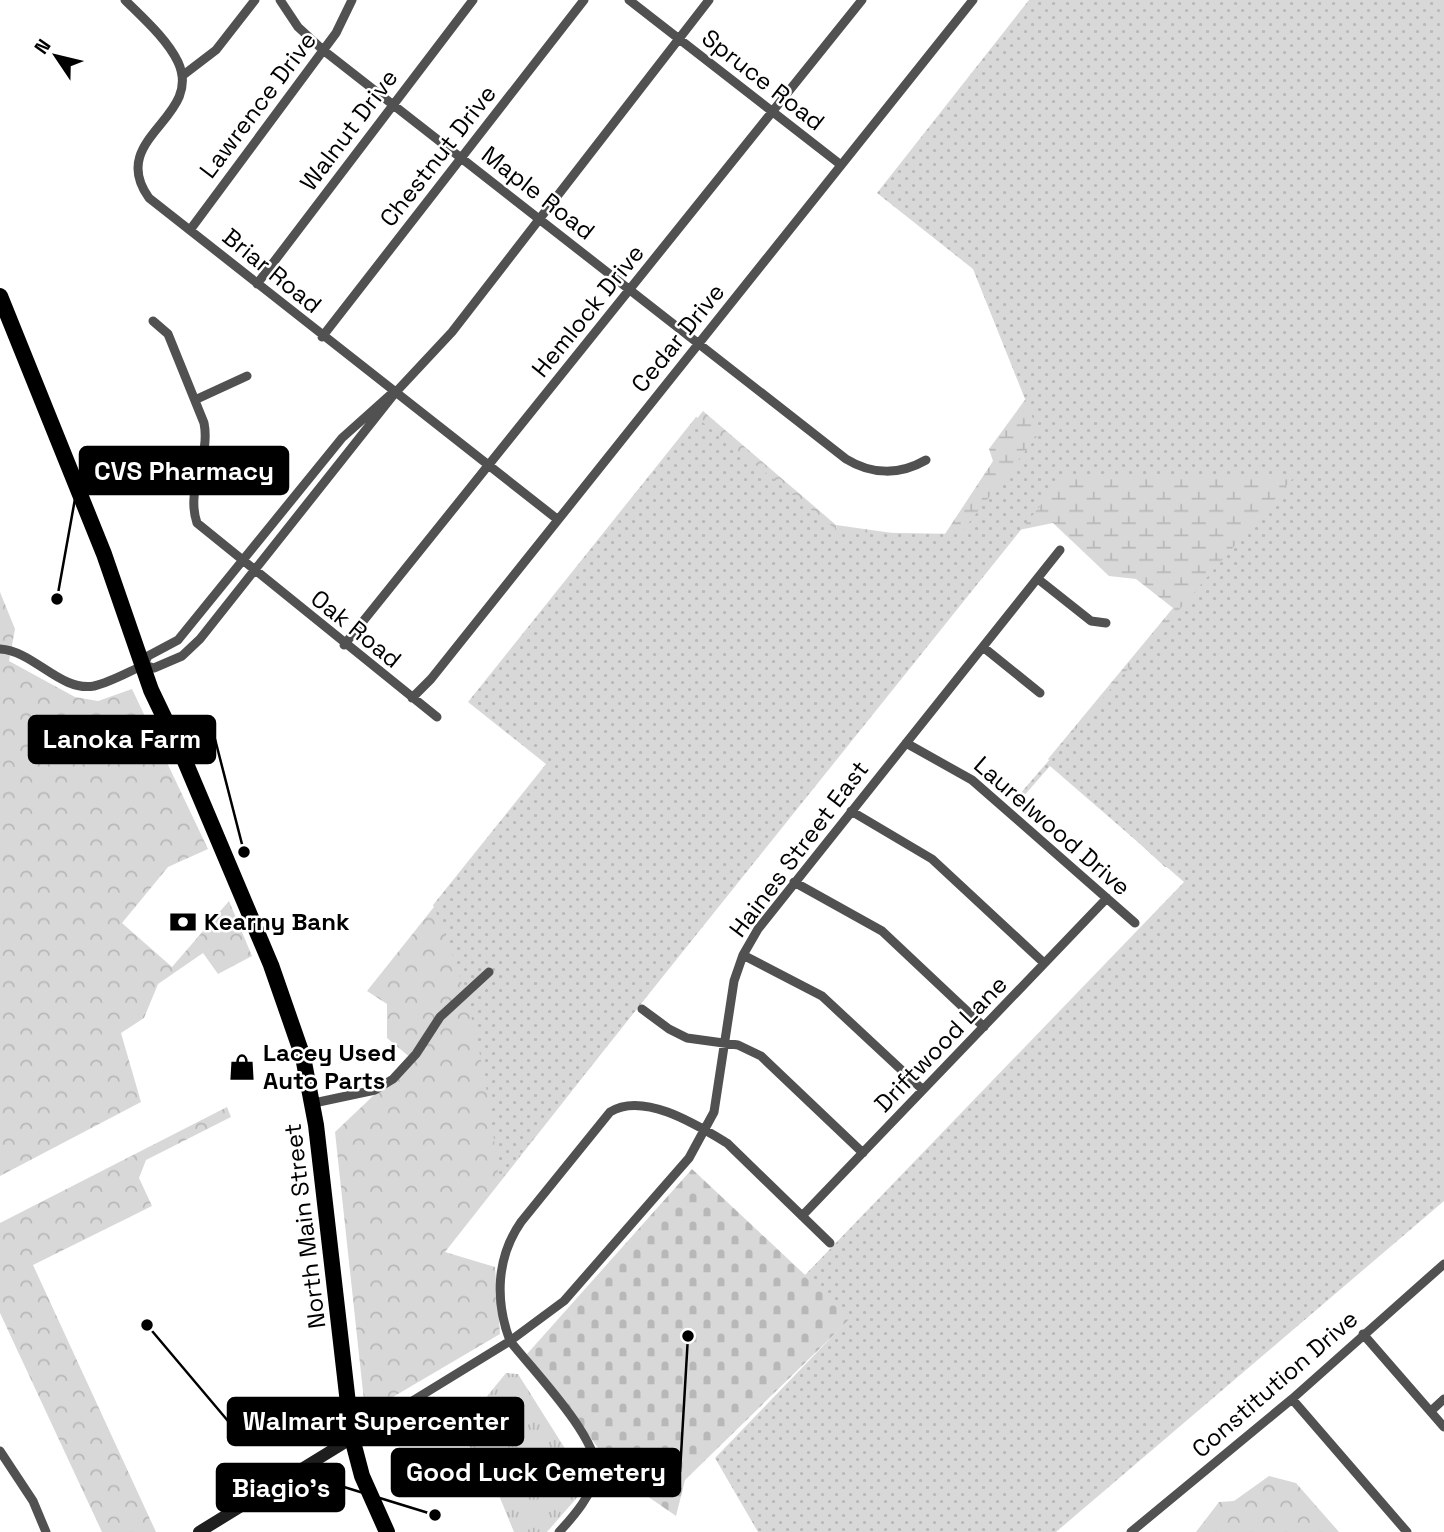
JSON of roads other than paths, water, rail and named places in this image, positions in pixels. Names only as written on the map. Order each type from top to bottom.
[{"type":"highway","name":"North Main Street","points":[[0,296],[104,554],[121,610],[144,665],[150,690],[184,759],[271,965],[303,1057],[314,1103],[352,1438],[362,1476],[387,1532]]},
{"type":"street","points":[[125,0],[136,4],[178,62],[182,76],[216,50],[255,0]]},
{"type":"street","name":"Maple Road","points":[[281,0],[298,27],[323,50],[858,467],[875,471],[908,470],[926,460]]},
{"type":"street","name":"Lawrence Drive","points":[[190,230],[336,33],[352,0]]},
{"type":"street","name":"Walnut Drive","points":[[257,284],[473,0]]},
{"type":"street","name":"Chestnut Drive","points":[[323,337],[584,0]]},
{"type":"street","name":"Spruce Road","points":[[629,0],[841,165]]},
{"type":"street","points":[[144,665],[148,656],[178,640],[351,428],[395,393],[431,358],[709,0]]},
{"type":"street","name":"Hemlock Drive","points":[[344,645],[862,0]]},
{"type":"street","name":"Cedar Drive","points":[[412,698],[431,679],[973,0]]},
{"type":"street","name":"Briar Road","points":[[182,76],[180,98],[146,142],[136,173],[149,198],[557,519]]},
{"type":"street","points":[[153,321],[168,334],[197,399],[247,376]]},
{"type":"street","points":[[0,649],[18,652],[69,682],[83,686],[103,683],[144,665],[154,668],[182,656],[200,639],[395,393]]},
{"type":"street","name":"Oak Road","points":[[197,399],[207,438],[194,489],[195,516],[207,534],[437,717]]},
{"type":"street","name":"Haines Street East","points":[[352,1438],[510,1341],[564,1301],[689,1158],[706,1130],[719,1091],[729,1006],[743,955],[758,929],[1060,551]]},
{"type":"street","points":[[1038,579],[1091,621],[1106,623]]},
{"type":"street","points":[[209,603],[220,612]]},
{"type":"street","points":[[983,647],[1040,692]]},
{"type":"street","name":"Laurelwood Drive","points":[[906,743],[972,780],[1135,923]]},
{"type":"street","points":[[851,811],[932,859],[1044,963]]},
{"type":"street","points":[[794,882],[838,904],[882,931],[984,1027]]},
{"type":"street","name":"Driftwood Lane","points":[[802,1216],[1107,898]]},
{"type":"street","points":[[743,955],[822,996],[923,1090]]},
{"type":"street","points":[[314,1103],[375,1090],[393,1079],[416,1054],[440,1017],[489,971]]},
{"type":"street","points":[[642,1009],[670,1030],[687,1038],[738,1045],[761,1055],[863,1153]]},
{"type":"street","points":[[559,1532],[588,1492],[596,1465],[588,1441],[510,1341],[499,1279],[505,1250],[521,1222],[610,1112],[624,1105],[640,1105],[683,1118],[706,1130],[727,1143],[830,1243]]},
{"type":"street","name":"Constitution Drive","points":[[1131,1532],[1292,1399],[1444,1264]]},
{"type":"street","points":[[1363,1334],[1444,1427]]},
{"type":"street","points":[[1292,1399],[1406,1532]]},
{"type":"street","points":[[1432,1411],[1444,1399]]},
{"type":"street","points":[[199,1532],[352,1438]]},
{"type":"street","points":[[0,1451],[33,1502],[46,1532]]},
{"type":"place","name":"CVS Pharmacy","points":[[57,599]]},
{"type":"place","name":"Lanoka Farm","points":[[244,852]]},
{"type":"place","name":"Kearny Bank","points":[[183,922]]},
{"type":"place","name":"Lacey Used Auto Parts","points":[[242,1067]]},
{"type":"place","name":"Walmart Supercenter","points":[[147,1325]]},
{"type":"place","name":"Good Luck Cemetery","points":[[688,1336]]},
{"type":"place","name":"Biagio's","points":[[435,1515]]}]
